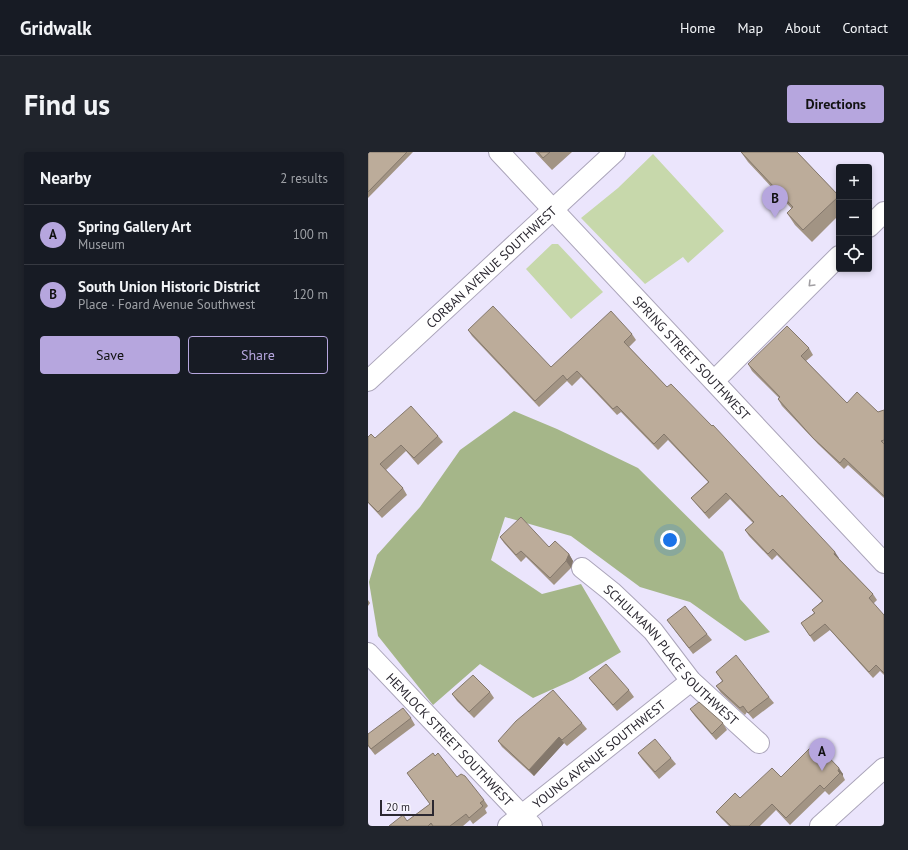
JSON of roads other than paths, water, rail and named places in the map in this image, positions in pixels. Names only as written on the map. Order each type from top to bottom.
[{"type":"street","name":"SPRING STREET SOUTHWEST","points":[[499,152],[884,563]]},
{"type":"street","name":"CORBAN AVENUE SOUTHWEST","points":[[368,381],[615,152]]},
{"type":"street","points":[[872,224],[884,212]]},
{"type":"street","points":[[714,381],[836,259]]},
{"type":"street","name":"SCHULMANN PLACE SOUTHWEST","points":[[582,568],[612,592],[653,631],[691,681],[760,743]]},
{"type":"street","name":"HEMLOCK STREET SOUTHWEST","points":[[368,653],[520,822]]},
{"type":"street","name":"YOUNG AVENUE SOUTHWEST","points":[[520,822],[691,681]]},
{"type":"street","points":[[820,826],[884,768]]},
{"type":"place","name":"South Union Historic District","points":[[775,218]]},
{"type":"place","name":"Spring Gallery Art","points":[[822,771]]}]
